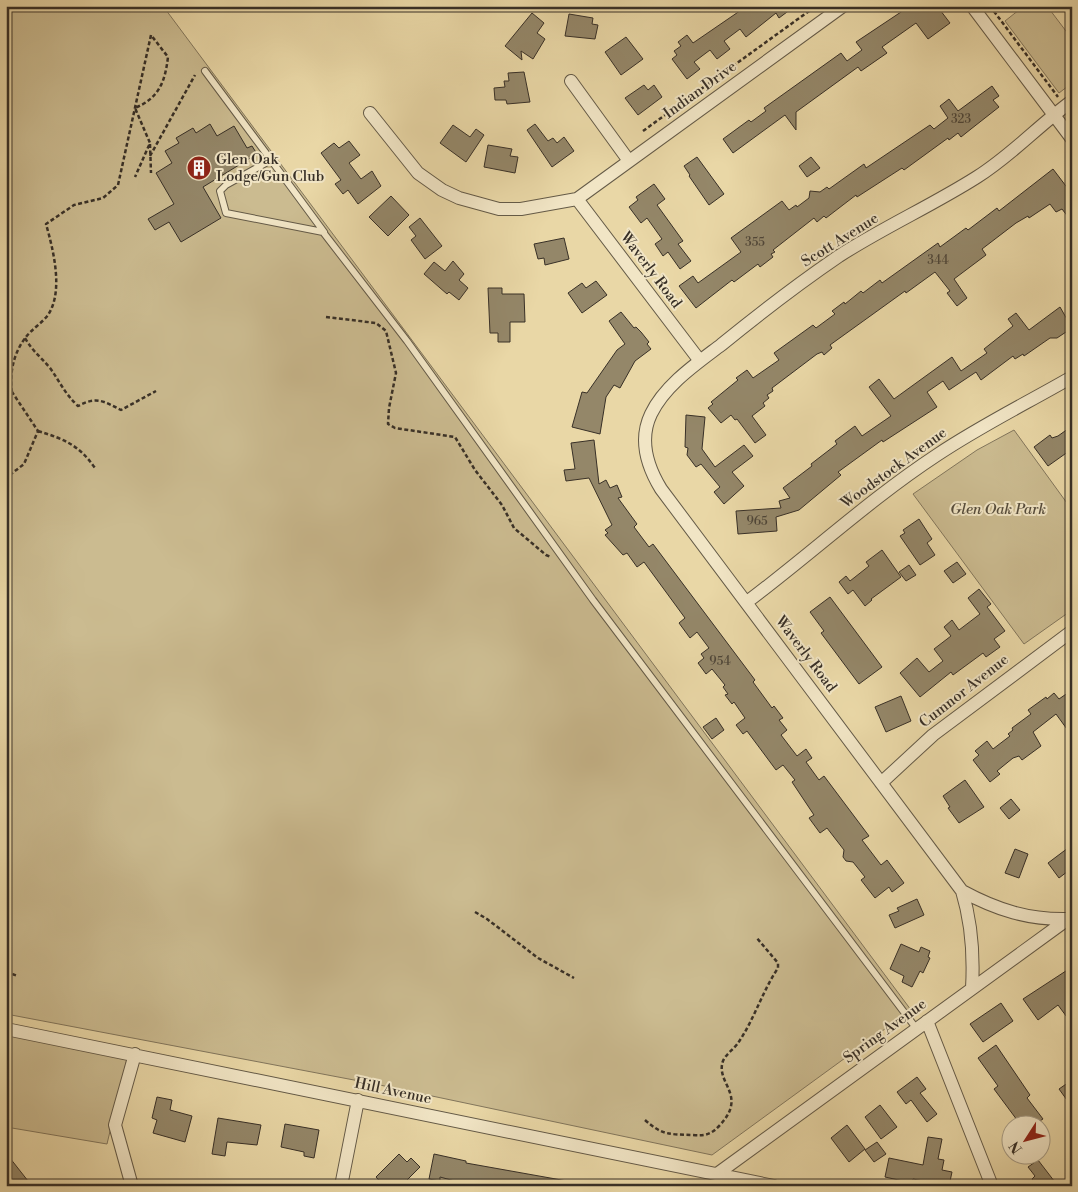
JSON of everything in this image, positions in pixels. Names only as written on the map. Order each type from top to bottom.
[{"type":"street","name":"Indian Drive","points":[[577,199],[842,6]]},
{"type":"street","points":[[972,6],[1072,139]]},
{"type":"street","points":[[571,81],[629,161]]},
{"type":"street","name":"Scott Avenue","points":[[646,428],[660,400],[700,361],[773,303],[840,256],[934,204],[1010,155],[1053,115],[1068,104]]},
{"type":"street","points":[[370,113],[418,172],[436,186],[459,198],[498,209],[521,209],[577,199]]},
{"type":"street","name":"Waverly Road","points":[[577,199],[700,361]]},
{"type":"street","name":"Woodstock Avenue","points":[[747,602],[868,504],[935,456],[1005,413],[1072,377]]},
{"type":"street","name":"Waverly Road","points":[[646,428],[646,456],[655,479],[962,891],[968,911],[974,955],[972,988]]},
{"type":"street","name":"Cumnor Avenue","points":[[881,783],[933,735],[1072,631]]},
{"type":"street","name":"Waverly Road","points":[[962,891],[1007,912],[1045,920],[1070,917]]},
{"type":"street","name":"Spring Avenue","points":[[717,1174],[1070,917]]},
{"type":"street","points":[[921,1025],[992,1186]]},
{"type":"street","name":"Hill Avenue","points":[[6,1029],[772,1186]]},
{"type":"street","points":[[132,1186],[115,1125],[135,1054]]},
{"type":"street","points":[[340,1186],[358,1100]]},
{"type":"lane","points":[[205,71],[407,341],[593,600],[921,1025]]},
{"type":"lane","points":[[271,160],[226,185],[220,191],[226,213],[324,232]]},
{"type":"path","points":[[643,131],[816,6]]},
{"type":"path","points":[[990,6],[1068,104]]},
{"type":"path","points":[[12,392],[10,381],[12,365],[25,338],[48,314],[56,289],[54,251],[46,224],[74,206],[103,198],[118,185],[151,34],[168,57],[165,80],[148,103],[135,108]]},
{"type":"path","points":[[150,156],[195,75]]},
{"type":"path","points":[[135,108],[150,143],[151,173]]},
{"type":"path","points":[[135,177],[150,143]]},
{"type":"path","points":[[326,317],[376,323],[386,331],[396,373],[388,424],[395,428],[455,437],[475,470],[497,498],[514,528],[546,555]]},
{"type":"path","points":[[25,338],[33,353],[49,367],[66,395],[78,406],[91,399],[103,401],[121,410],[156,391]]},
{"type":"path","points":[[6,388],[12,392],[38,431],[66,440],[85,454],[94,468]]},
{"type":"path","points":[[6,478],[24,464],[38,431]]},
{"type":"path","points":[[475,912],[544,962],[574,978]]},
{"type":"path","points":[[644,1120],[660,1132],[673,1136],[709,1135],[725,1120],[731,1109],[732,1101],[731,1091],[722,1066],[723,1060],[738,1043],[778,968],[778,963],[774,957],[756,937]]},
{"type":"path","points":[[6,972],[18,976]]},
{"type":"green space","points":[[6,6],[163,6],[911,1010],[712,1155],[375,1084],[6,1014]]},
{"type":"green space","points":[[1024,6],[1047,6],[1072,39],[1072,83],[1059,93],[1005,21]]},
{"type":"green space","name":"Glen Oak Park","points":[[1014,430],[1072,510],[1072,610],[1024,644],[913,494],[977,450]]},
{"type":"green space","points":[[6,1034],[127,1059],[107,1144],[6,1127]]},
{"type":"building","points":[[747,6],[795,6],[779,18],[776,13],[746,37],[740,29],[724,41],[730,49],[717,59],[710,50],[694,62],[700,69],[687,79],[672,59],[677,55],[674,51],[681,46],[678,42],[687,35],[693,43]]},
{"type":"building","points":[[910,6],[937,6],[950,23],[928,39],[916,23],[882,47],[887,53],[861,71],[858,67],[796,112],[796,130],[785,115],[733,153],[723,139],[749,120],[751,122],[766,111],[764,108],[841,53],[847,61],[862,50],[856,42]]},
{"type":"building","points":[[532,13],[544,23],[537,33],[545,39],[533,59],[521,51],[522,60],[505,46]]},
{"type":"building","points":[[569,14],[593,18],[592,24],[598,25],[595,39],[565,36]]},
{"type":"building","points":[[626,37],[643,59],[621,75],[605,52]]},
{"type":"building","points":[[524,72],[530,102],[507,104],[506,100],[495,100],[494,88],[505,87],[504,81],[509,81],[508,73]]},
{"type":"building","points":[[644,85],[648,90],[654,85],[662,97],[638,115],[625,98]]},
{"type":"building","points":[[992,86],[999,96],[993,100],[999,107],[961,137],[958,133],[949,140],[948,138],[904,170],[902,168],[857,197],[856,195],[826,218],[824,216],[817,222],[814,218],[773,250],[775,252],[771,254],[773,257],[760,267],[758,264],[734,282],[732,280],[696,308],[679,286],[693,276],[698,283],[741,252],[731,238],[782,201],[789,210],[796,205],[797,207],[809,198],[810,191],[820,192],[827,187],[829,189],[864,164],[866,168],[930,125],[934,129],[948,118],[940,106],[949,99],[958,111]]},
{"type":"building","name":"Glen Oak Lodge/Gun Club","points":[[210,124],[217,136],[234,126],[247,148],[252,146],[257,154],[203,187],[221,218],[181,242],[169,222],[155,230],[148,219],[174,204],[156,173],[172,163],[165,151],[179,143],[176,138],[193,128],[196,133]]},
{"type":"building","points":[[535,124],[548,141],[553,138],[557,143],[564,137],[574,151],[552,167],[527,130]]},
{"type":"building","points":[[453,125],[470,137],[476,129],[484,135],[466,162],[440,143]]},
{"type":"building","points":[[349,141],[360,155],[349,163],[361,179],[372,171],[381,186],[358,204],[348,190],[343,194],[335,184],[341,180],[321,153],[334,143],[339,148]]},
{"type":"building","points":[[488,145],[512,149],[510,156],[518,157],[515,173],[484,167]]},
{"type":"building","points":[[697,157],[724,194],[709,205],[684,166]]},
{"type":"building","points":[[811,157],[820,168],[807,177],[799,166]]},
{"type":"building","points":[[1053,169],[1072,194],[1072,222],[1062,209],[1056,212],[1050,204],[1029,218],[1028,216],[1016,223],[982,249],[986,255],[954,279],[967,298],[957,306],[947,293],[950,291],[935,272],[906,293],[905,291],[830,345],[832,348],[824,355],[822,352],[817,354],[772,388],[773,391],[767,395],[769,398],[763,403],[765,406],[752,416],[766,435],[755,443],[737,419],[735,420],[731,415],[721,423],[708,408],[713,404],[711,402],[738,380],[736,378],[747,370],[753,378],[779,360],[774,353],[813,325],[816,328],[835,314],[832,311],[844,302],[845,304],[861,291],[863,293],[880,280],[882,283],[938,243],[940,247],[966,228],[968,230],[997,208],[999,211]]},
{"type":"building","points":[[654,184],[665,199],[657,205],[683,241],[678,244],[691,261],[680,269],[668,252],[663,256],[655,244],[662,239],[647,218],[641,223],[629,207],[638,200],[636,197]]},
{"type":"building","points":[[391,196],[409,215],[388,236],[369,217]]},
{"type":"building","points":[[420,218],[442,246],[425,259],[411,240],[416,236],[409,227]]},
{"type":"building","points":[[564,238],[569,259],[545,265],[544,258],[538,259],[534,244]]},
{"type":"building","points":[[453,261],[464,274],[459,280],[468,288],[459,300],[449,292],[447,294],[424,274],[434,262],[445,271]]},
{"type":"building","points":[[596,281],[607,295],[582,313],[568,293],[582,283],[586,288]]},
{"type":"building","points":[[488,288],[502,288],[502,294],[524,294],[525,322],[510,322],[510,342],[498,342],[498,333],[490,333]]},
{"type":"building","points":[[1060,307],[1072,328],[1057,338],[1050,338],[1024,356],[1023,354],[1015,359],[1013,356],[981,380],[976,372],[949,390],[943,381],[927,392],[937,407],[883,442],[882,440],[838,472],[841,475],[799,510],[776,517],[777,531],[738,534],[736,511],[781,508],[779,501],[790,498],[783,488],[837,444],[835,441],[855,426],[862,436],[891,416],[869,387],[879,379],[894,399],[952,357],[961,371],[987,353],[984,349],[1013,326],[1008,319],[1016,313],[1029,330]]},
{"type":"building","points":[[621,312],[634,328],[636,327],[641,332],[649,342],[647,344],[651,349],[635,361],[620,388],[614,385],[606,397],[600,434],[572,427],[582,392],[587,393],[617,350],[625,344],[609,321]]},
{"type":"building","points":[[686,415],[705,417],[702,449],[715,467],[744,445],[753,456],[732,472],[744,486],[724,504],[714,492],[720,487],[701,464],[696,467],[687,455],[688,448],[685,447]]},
{"type":"building","points":[[1072,426],[1072,449],[1048,466],[1034,447],[1050,435],[1052,438],[1058,436]]},
{"type":"building","points":[[594,440],[599,484],[606,480],[610,488],[617,485],[622,497],[618,498],[637,524],[634,527],[649,547],[653,544],[755,680],[753,682],[772,708],[774,706],[783,718],[779,720],[787,730],[781,735],[797,756],[806,749],[812,758],[806,762],[819,780],[824,776],[869,836],[862,840],[881,865],[887,860],[904,883],[892,892],[889,887],[875,898],[861,880],[865,877],[853,862],[846,861],[843,857],[844,850],[827,828],[820,833],[809,818],[814,815],[792,782],[795,780],[783,765],[776,770],[747,731],[743,734],[736,725],[745,718],[734,702],[732,704],[725,695],[728,694],[723,687],[725,685],[712,669],[706,674],[698,663],[704,658],[701,654],[709,648],[697,632],[690,638],[679,623],[685,618],[644,562],[637,567],[627,553],[623,555],[605,535],[608,533],[605,530],[612,525],[589,478],[566,481],[564,470],[575,469],[571,443]]},
{"type":"building","points":[[919,519],[932,539],[927,543],[935,555],[920,565],[900,536],[905,533],[903,530]]},
{"type":"building","points":[[882,550],[901,577],[871,599],[865,606],[853,590],[848,594],[839,582],[846,576],[850,581],[869,566],[866,562]]},
{"type":"building","points":[[957,562],[966,574],[953,583],[944,571]]},
{"type":"building","points":[[909,565],[916,575],[906,581],[899,572]]},
{"type":"building","points":[[979,589],[991,604],[987,607],[1005,631],[994,639],[1000,647],[986,657],[983,653],[953,675],[951,672],[920,697],[900,673],[917,658],[929,672],[943,661],[934,649],[951,636],[944,627],[952,620],[959,630],[980,614],[968,598]]},
{"type":"building","points":[[830,597],[882,667],[859,684],[821,633],[824,631],[810,612]]},
{"type":"building","points":[[1072,690],[1072,736],[1056,714],[1033,732],[1041,746],[1022,760],[1019,756],[1013,758],[997,771],[1000,774],[990,782],[973,760],[979,755],[975,751],[987,741],[993,749],[1010,736],[1008,734],[1013,730],[1012,728],[1031,714],[1028,710],[1046,697],[1047,699],[1054,693],[1059,699]]},
{"type":"building","points":[[901,696],[911,721],[886,732],[875,707]]},
{"type":"building","points":[[716,718],[724,730],[712,739],[703,727]]},
{"type":"building","points":[[965,780],[984,807],[959,823],[948,808],[950,807],[943,796]]},
{"type":"building","points":[[1011,799],[1020,810],[1009,819],[1000,808]]},
{"type":"building","points":[[1072,845],[1072,868],[1059,878],[1048,863]]},
{"type":"building","points":[[1015,849],[1028,854],[1019,878],[1005,873]]},
{"type":"building","points":[[917,899],[924,915],[895,928],[889,915],[899,911],[897,908]]},
{"type":"building","points":[[901,944],[919,952],[921,947],[930,951],[928,957],[930,958],[923,973],[920,971],[912,987],[902,982],[904,976],[890,969]]},
{"type":"building","points":[[1072,967],[1072,1024],[1058,1005],[1038,1020],[1023,999]]},
{"type":"building","points":[[1001,1003],[1013,1021],[983,1042],[970,1024]]},
{"type":"building","points":[[996,1045],[1030,1095],[1027,1098],[1039,1114],[1013,1114],[994,1089],[998,1086],[978,1058]]},
{"type":"building","points":[[917,1077],[926,1089],[920,1093],[937,1114],[927,1122],[911,1100],[906,1104],[897,1092]]},
{"type":"building","points":[[1072,1080],[1072,1107],[1059,1089]]},
{"type":"building","points":[[157,1097],[172,1100],[170,1110],[192,1116],[185,1142],[153,1133],[157,1120],[152,1118]]},
{"type":"building","points":[[880,1105],[897,1127],[881,1139],[865,1117]]},
{"type":"building","points":[[218,1118],[261,1125],[257,1145],[227,1142],[225,1156],[212,1154]]},
{"type":"building","points":[[285,1124],[319,1130],[314,1158],[304,1156],[304,1152],[281,1147]]},
{"type":"building","points":[[847,1125],[865,1149],[849,1162],[831,1138]]},
{"type":"building","points":[[928,1137],[942,1139],[938,1159],[944,1160],[942,1170],[952,1172],[949,1186],[913,1179],[912,1183],[885,1177],[889,1158],[923,1165]]},
{"type":"building","points":[[877,1142],[886,1154],[874,1162],[865,1150]]},
{"type":"building","points":[[6,1153],[32,1186],[6,1186]]},
{"type":"building","points":[[399,1154],[407,1162],[411,1158],[420,1167],[401,1186],[384,1186],[376,1177]]},
{"type":"building","points":[[434,1154],[466,1161],[466,1163],[567,1181],[567,1186],[473,1186],[440,1177],[440,1181],[429,1179]]},
{"type":"building","points":[[1032,1164],[1041,1164],[1058,1186],[1037,1186],[1032,1179],[1035,1176],[1028,1167]]},
{"type":"place","name":"Glen Oak Lodge/Gun Club","points":[[199,168]]}]
